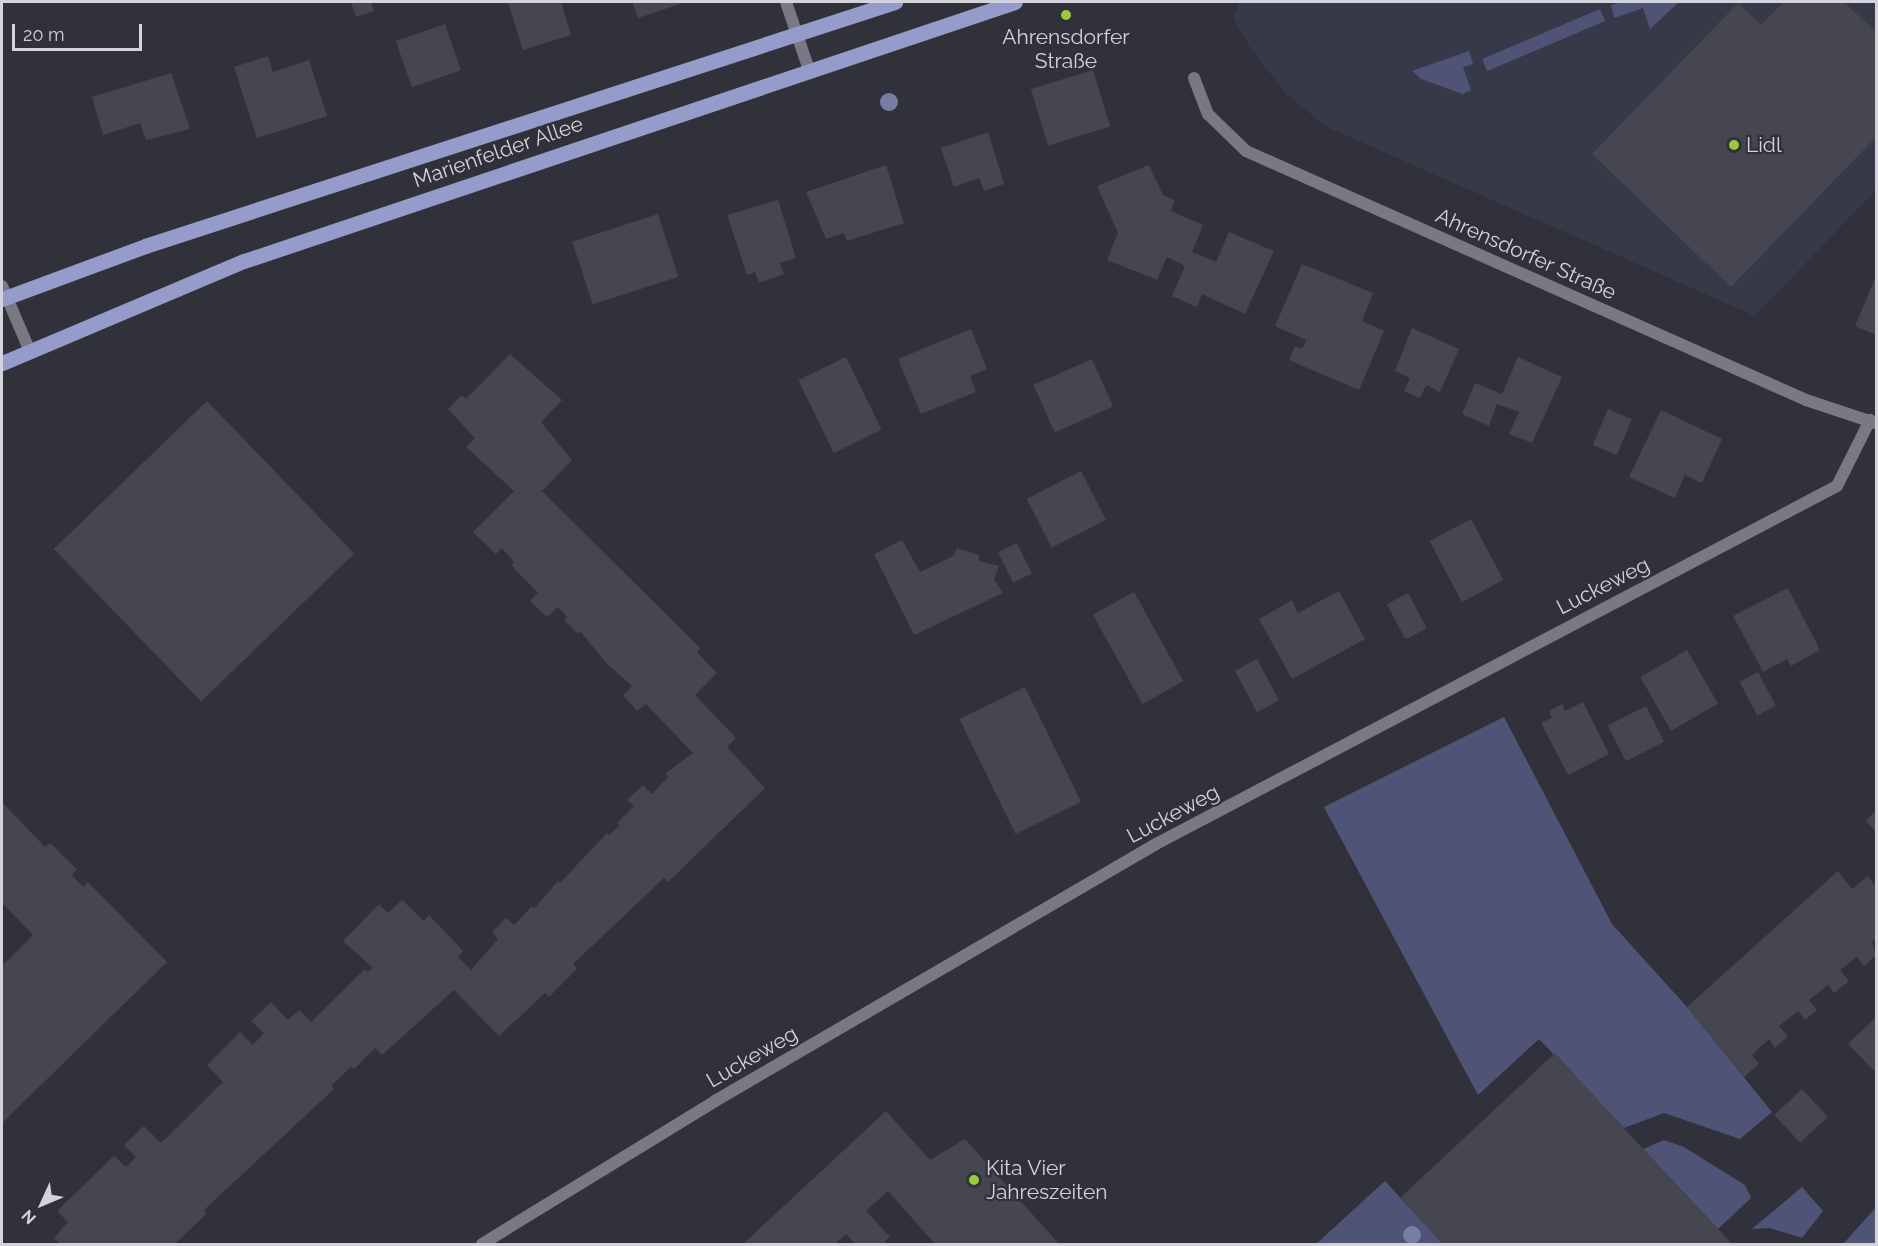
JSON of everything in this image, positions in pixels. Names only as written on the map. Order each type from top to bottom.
[{"type":"main road","name":"Marienfelder Allee","points":[[3,294],[895,2]]},
{"type":"main road","name":"Marienfelder Allee","points":[[2,363],[29,349],[244,261],[670,116],[810,73],[1015,2]]},
{"type":"street","points":[[786,2],[810,73]]},
{"type":"street","name":"Ahrensdorfer Straße","points":[[1194,78],[1208,114],[1246,151],[1806,400],[1873,422]]},
{"type":"street","points":[[3,294],[29,349]]},
{"type":"street","name":"Luckeweg","points":[[482,1244],[715,1101],[1156,844],[1837,486],[1873,422]]},
{"type":"shaded area","points":[[1240,2],[1876,2],[1876,190],[1755,316],[1327,127],[1286,94],[1249,46],[1233,17]]},
{"type":"shaded area","points":[[1621,2],[1679,2],[1650,29],[1643,8],[1614,18],[1611,5]]},
{"type":"shaded area","points":[[1600,9],[1605,21],[1487,71],[1482,59]]},
{"type":"shaded area","points":[[1469,51],[1473,64],[1463,67],[1471,90],[1463,94],[1421,79],[1412,71]]},
{"type":"shaded area","points":[[1504,717],[1612,924],[1687,1007],[1772,1112],[1740,1139],[1664,1113],[1624,1128],[1539,1039],[1478,1095],[1324,807]]},
{"type":"shaded area","points":[[1664,1140],[1684,1147],[1745,1185],[1751,1198],[1718,1229],[1643,1149]]},
{"type":"shaded area","points":[[1385,1181],[1443,1244],[1316,1244]]},
{"type":"shaded area","points":[[1802,1187],[1823,1211],[1802,1238],[1770,1228],[1752,1229]]},
{"type":"shaded area","points":[[1876,1207],[1876,1244],[1843,1244],[1869,1215]]},
{"type":"building","points":[[351,2],[371,2],[374,11],[356,17]]},
{"type":"building","points":[[508,2],[561,2],[571,35],[523,50]]},
{"type":"building","points":[[632,2],[686,2],[638,18]]},
{"type":"building","name":"Lidl","points":[[1784,2],[1844,2],[1876,32],[1876,137],[1731,287],[1592,154],[1738,3],[1761,25]]},
{"type":"building","points":[[445,24],[461,70],[412,87],[396,41]]},
{"type":"building","points":[[268,56],[273,72],[309,60],[327,116],[257,138],[234,67]]},
{"type":"building","points":[[1093,70],[1110,126],[1048,145],[1031,89]]},
{"type":"building","points":[[171,73],[190,129],[146,140],[140,123],[103,135],[92,97]]},
{"type":"building","points":[[988,132],[1004,184],[984,191],[979,178],[954,187],[941,148]]},
{"type":"building","points":[[886,165],[904,223],[847,241],[844,233],[826,239],[806,192]]},
{"type":"building","points":[[1149,165],[1163,195],[1175,200],[1171,211],[1203,225],[1192,252],[1216,262],[1229,232],[1274,251],[1245,314],[1202,294],[1197,307],[1172,296],[1185,266],[1167,257],[1157,280],[1107,260],[1118,233],[1097,186]]},
{"type":"building","points":[[778,200],[796,258],[780,263],[784,274],[759,283],[755,272],[747,275],[727,215]]},
{"type":"building","points":[[658,214],[678,277],[593,305],[572,242]]},
{"type":"building","points":[[1302,264],[1373,293],[1362,321],[1384,331],[1359,390],[1289,360],[1295,346],[1302,349],[1306,340],[1275,326]]},
{"type":"building","points":[[1876,276],[1876,335],[1855,326]]},
{"type":"building","points":[[1412,328],[1459,349],[1440,392],[1426,385],[1420,398],[1404,391],[1410,378],[1395,371]]},
{"type":"building","points":[[971,329],[987,369],[970,376],[976,392],[921,414],[898,359]]},
{"type":"building","points":[[510,354],[562,400],[541,422],[572,460],[542,491],[700,648],[697,652],[717,673],[695,695],[736,738],[727,747],[765,788],[668,882],[664,878],[573,964],[577,969],[549,997],[545,993],[499,1036],[454,990],[382,1055],[375,1048],[354,1069],[351,1067],[331,1086],[334,1089],[204,1210],[207,1213],[175,1244],[60,1244],[54,1238],[68,1222],[57,1211],[114,1156],[126,1167],[136,1157],[124,1145],[144,1126],[161,1143],[223,1082],[207,1065],[240,1032],[253,1045],[264,1033],[251,1021],[271,1002],[288,1020],[299,1010],[311,1022],[365,969],[368,972],[373,968],[343,941],[379,904],[388,913],[402,900],[424,921],[429,915],[463,951],[458,957],[471,970],[498,939],[492,932],[506,918],[514,925],[532,906],[534,909],[558,881],[560,883],[607,833],[609,835],[620,825],[617,823],[634,806],[627,800],[643,785],[652,794],[668,777],[666,773],[693,753],[646,704],[637,711],[623,695],[632,686],[607,664],[580,631],[578,634],[564,620],[567,617],[558,607],[547,617],[530,601],[538,593],[511,565],[514,562],[502,548],[496,554],[473,532],[514,491],[466,447],[475,438],[448,409],[462,395],[466,399]]},
{"type":"building","points":[[846,357],[882,430],[834,453],[798,380]]},
{"type":"building","points":[[1518,357],[1562,377],[1532,443],[1509,434],[1519,412],[1497,404],[1489,426],[1462,414],[1475,383],[1502,394]]},
{"type":"building","points":[[1092,359],[1113,407],[1055,433],[1034,385]]},
{"type":"building","points":[[207,401],[354,554],[201,701],[54,549]]},
{"type":"building","points":[[1608,409],[1632,419],[1617,455],[1593,445]]},
{"type":"building","points":[[1661,410],[1722,439],[1702,483],[1685,475],[1675,498],[1629,477]]},
{"type":"building","points":[[1081,471],[1106,520],[1052,548],[1027,499]]},
{"type":"building","points":[[1471,519],[1503,580],[1462,602],[1430,541]]},
{"type":"building","points":[[902,540],[920,572],[953,556],[957,548],[979,555],[979,561],[999,566],[994,579],[1003,593],[914,635],[874,554]]},
{"type":"building","points":[[1017,543],[1032,574],[1013,583],[998,552]]},
{"type":"building","points":[[1788,588],[1820,650],[1791,666],[1787,659],[1763,672],[1733,616]]},
{"type":"building","points":[[1339,591],[1365,639],[1292,679],[1259,619],[1292,600],[1298,613]]},
{"type":"building","points":[[1134,592],[1183,681],[1142,704],[1093,615]]},
{"type":"building","points":[[1408,593],[1427,628],[1406,640],[1387,604]]},
{"type":"building","points":[[1687,650],[1718,704],[1671,731],[1640,677]]},
{"type":"building","points":[[1257,659],[1279,700],[1257,712],[1235,671]]},
{"type":"building","points":[[1758,672],[1776,706],[1757,715],[1739,682]]},
{"type":"building","points":[[1025,687],[1081,802],[1015,834],[959,719]]},
{"type":"building","points":[[1583,702],[1609,754],[1568,775],[1541,723],[1552,718],[1549,711],[1562,704],[1565,711]]},
{"type":"building","points":[[1646,706],[1664,742],[1626,761],[1608,726]]},
{"type":"building","points":[[2,802],[45,847],[50,843],[77,869],[72,875],[83,887],[88,882],[167,962],[2,1123],[2,966],[33,935],[2,903]]},
{"type":"building","points":[[1876,810],[1876,832],[1866,821]]},
{"type":"building","points":[[1838,871],[1852,889],[1868,876],[1876,887],[1876,938],[1872,942],[1876,955],[1864,966],[1857,957],[1840,970],[1849,981],[1834,993],[1828,985],[1809,1000],[1817,1010],[1805,1020],[1798,1011],[1779,1026],[1788,1036],[1775,1048],[1769,1039],[1752,1055],[1759,1064],[1744,1077],[1687,1007]]},
{"type":"building","points":[[1876,1017],[1876,1069],[1874,1071],[1848,1044]]},
{"type":"building","points":[[1555,1053],[1732,1244],[1443,1244],[1400,1198]]},
{"type":"building","points":[[1802,1089],[1828,1117],[1800,1143],[1774,1115]]},
{"type":"building","points":[[886,1111],[930,1160],[965,1139],[1059,1244],[935,1244],[888,1191],[866,1211],[890,1237],[882,1244],[855,1244],[846,1234],[835,1244],[743,1244]]},
{"type":"place","name":"Ahrensdorfer Straße","points":[[1066,15]]},
{"type":"place","name":"Lidl","points":[[1734,145]]},
{"type":"place","name":"Kita Vier Jahreszeiten","points":[[974,1180]]}]
